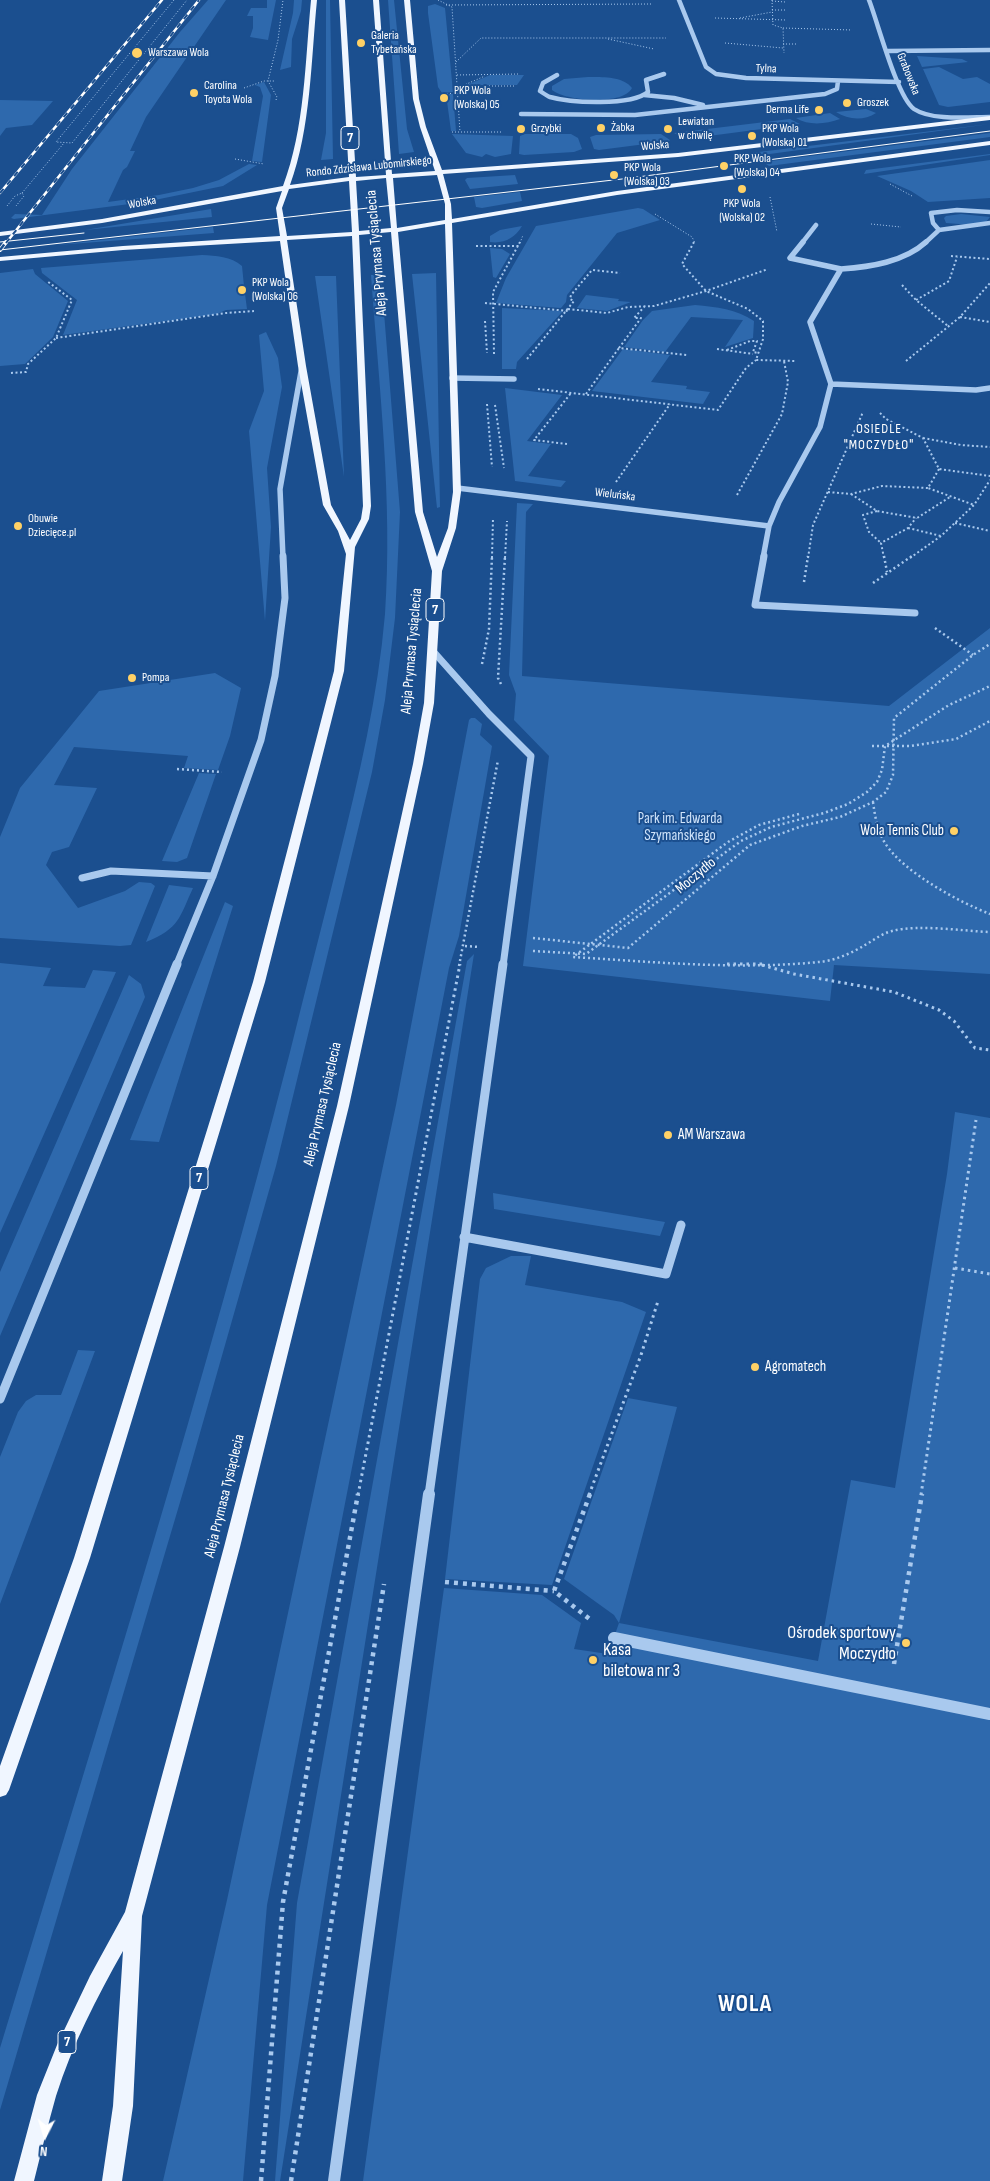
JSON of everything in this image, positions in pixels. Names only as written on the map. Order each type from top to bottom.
[{"type":"main road","points":[[286,188],[294,166],[300,138],[314,0]]},
{"type":"main road","name":"Aleja Prymasa Tysiąclecia","points":[[0,1790],[82,1558],[259,982],[339,671],[345,624],[350,554],[355,536],[365,519],[367,506],[358,275],[342,0]]},
{"type":"main road","name":"Aleja Prymasa Tysiąclecia","points":[[24,2181],[47,2095],[66,2045],[96,1982],[134,1914],[235,1538],[343,1106],[418,764],[429,703],[438,571],[419,512],[381,81],[376,0]]},
{"type":"main road","points":[[407,0],[416,99],[423,127],[440,172]]},
{"type":"main road","name":"Wolska","points":[[440,172],[678,155],[990,117]]},
{"type":"main road","points":[[0,259],[123,248],[378,232],[676,185],[990,143]]},
{"type":"main road","name":"Rondo Zdzisława Lubomirskiego","points":[[350,554],[342,531],[327,504],[302,366],[280,208],[286,188],[325,181],[440,172],[448,204],[447,221],[457,488],[452,528],[438,571]]},
{"type":"main road","name":"Wolska","points":[[0,234],[110,220],[286,188]]},
{"type":"main road","points":[[112,2181],[123,2106],[134,1914]]},
{"type":"street","name":"Tylna","points":[[679,0],[706,67],[716,74],[746,78],[899,82]]},
{"type":"street","name":"Grabowska","points":[[870,0],[899,82],[912,108],[922,113],[958,117],[990,117]]},
{"type":"street","points":[[888,51],[990,50]]},
{"type":"street","points":[[521,114],[635,115],[825,94],[837,89],[838,81]]},
{"type":"street","points":[[644,95],[674,98],[711,107]]},
{"type":"street","points":[[939,230],[933,223],[932,213],[957,210],[990,212]]},
{"type":"street","points":[[816,225],[790,258],[841,269],[873,265],[917,250],[939,230],[990,223]]},
{"type":"street","points":[[841,269],[810,322],[831,384],[820,427],[779,502],[769,526],[755,605],[915,613]]},
{"type":"street","points":[[0,1400],[213,876],[261,740],[274,676],[284,598],[280,488],[302,366]]},
{"type":"street","points":[[452,378],[514,379]]},
{"type":"street","points":[[831,384],[976,390],[990,388]]},
{"type":"street","name":"Wieluńska","points":[[457,488],[769,526]]},
{"type":"street","points":[[334,2181],[498,993],[508,936],[531,756],[489,714],[432,650]]},
{"type":"street","points":[[82,878],[111,871],[213,876]]},
{"type":"street","points":[[464,1237],[666,1274],[681,1225]]},
{"type":"lane","points":[[557,75],[543,83],[540,91],[549,97],[582,101],[618,101],[642,97],[648,92],[646,80],[664,74]]},
{"type":"lane","points":[[614,1638],[990,1714]]},
{"type":"path","points":[[174,0],[56,142],[72,143],[187,0]]},
{"type":"path","points":[[276,106],[277,97],[268,81],[278,40],[282,0]]},
{"type":"path","points":[[438,0],[452,7],[460,132]]},
{"type":"path","points":[[772,1],[785,2]]},
{"type":"path","points":[[446,5],[654,4]]},
{"type":"path","points":[[739,19],[772,11],[786,10]]},
{"type":"path","points":[[686,18],[786,20]]},
{"type":"path","points":[[783,28],[857,30]]},
{"type":"path","points":[[456,62],[481,38],[667,38]]},
{"type":"path","points":[[601,38],[656,50]]},
{"type":"path","points":[[696,44],[724,43],[784,48]]},
{"type":"path","points":[[783,44],[797,44]]},
{"type":"path","points":[[457,86],[519,86],[528,74]]},
{"type":"path","points":[[456,75],[557,75]]},
{"type":"path","points":[[462,86],[488,75]]},
{"type":"path","points":[[244,88],[268,81],[275,81]]},
{"type":"path","points":[[436,94],[458,93]]},
{"type":"path","points":[[5,208],[15,196],[22,193],[64,142]]},
{"type":"path","points":[[235,159],[260,163]]},
{"type":"path","points":[[258,168],[268,162]]},
{"type":"path","points":[[885,182],[908,192],[932,213]]},
{"type":"path","points":[[485,303],[607,313],[628,307],[654,306],[754,275],[790,258],[774,224],[769,189]]},
{"type":"path","points":[[19,203],[24,196],[22,193]]},
{"type":"path","points":[[533,388],[718,410],[746,368],[756,360],[763,339],[763,321],[748,309],[706,291],[682,264],[695,243],[692,237],[651,211]]},
{"type":"path","points":[[872,224],[893,226]]},
{"type":"path","points":[[476,246],[519,246]]},
{"type":"path","points":[[916,300],[949,281],[958,257]]},
{"type":"path","points":[[873,265],[895,277],[916,300],[948,326]]},
{"type":"path","points":[[526,360],[568,310],[574,301],[570,299],[570,295],[592,270],[620,273]]},
{"type":"path","points":[[11,373],[26,372],[28,364],[56,338],[72,300],[45,279]]},
{"type":"path","points":[[804,586],[814,524],[868,400],[876,386],[960,317],[990,283]]},
{"type":"path","points":[[585,394],[641,318],[634,318],[645,306]]},
{"type":"path","points":[[56,338],[226,312],[254,311]]},
{"type":"path","points":[[960,317],[990,322]]},
{"type":"path","points":[[727,350],[750,341],[757,341],[753,352],[758,353]]},
{"type":"path","points":[[619,348],[687,356]]},
{"type":"path","points":[[717,349],[758,353]]},
{"type":"path","points":[[756,360],[824,362]]},
{"type":"path","points":[[732,500],[737,495],[782,414],[788,382],[784,361]]},
{"type":"path","points":[[567,444],[534,440],[571,393]]},
{"type":"path","points":[[868,400],[886,419],[923,438],[961,445],[990,447]]},
{"type":"path","points":[[611,488],[670,404]]},
{"type":"path","points":[[923,438],[940,469]]},
{"type":"path","points":[[940,469],[990,476]]},
{"type":"path","points":[[928,488],[940,469]]},
{"type":"path","points":[[990,480],[974,506],[941,536],[872,584],[916,602],[915,613],[973,655],[990,644]]},
{"type":"path","points":[[828,492],[851,494],[882,486],[928,488],[974,506]]},
{"type":"path","points":[[851,494],[877,511],[917,518]]},
{"type":"path","points":[[881,543],[908,528],[917,518],[950,497]]},
{"type":"path","points":[[877,511],[863,515],[869,532],[881,543],[887,572]]},
{"type":"path","points":[[955,523],[990,532]]},
{"type":"path","points":[[908,528],[941,536]]},
{"type":"path","name":"Moczydło","points":[[525,937],[628,948],[750,845],[802,826],[840,818],[873,802],[886,792],[893,776],[894,718],[973,655]]},
{"type":"path","points":[[885,746],[949,705],[989,688]]},
{"type":"path","points":[[872,746],[932,744],[956,739],[990,721]]},
{"type":"path","points":[[524,950],[586,954],[741,841],[771,827],[840,807],[866,792],[877,782],[882,770],[885,746]]},
{"type":"path","points":[[261,2181],[283,1902],[451,1001],[465,946],[498,757]]},
{"type":"path","points":[[177,770],[228,773]]},
{"type":"path","points":[[873,802],[875,824],[891,851],[925,878],[978,910],[990,914]]},
{"type":"path","points":[[799,814],[759,826],[728,842],[573,957],[670,963],[759,964],[822,962],[840,957],[865,945],[874,938],[892,931],[912,929],[990,932]]},
{"type":"path","points":[[465,946],[482,947]]},
{"type":"path","points":[[759,964],[794,974],[894,992],[939,1010],[954,1021],[975,1048],[990,1050]]},
{"type":"path","points":[[889,1694],[934,1418],[976,1120]]},
{"type":"path","points":[[955,1268],[990,1274]]},
{"type":"path","points":[[554,1591],[641,1356],[666,1274]]},
{"type":"path","points":[[417,1580],[554,1591],[614,1638]]},
{"type":"green space","points":[[208,0],[226,0],[146,117],[130,151],[135,151],[127,167],[123,170],[108,202],[193,188],[219,180],[249,164],[257,165],[223,186],[145,202],[14,219],[11,218],[15,214],[42,215],[72,169],[180,32]]},
{"type":"green space","points":[[267,0],[276,0],[268,40],[250,37],[253,28],[253,16],[247,16],[251,8],[267,8]]},
{"type":"green space","points":[[294,0],[302,0],[301,11],[292,39],[291,67],[280,70],[293,13]]},
{"type":"green space","points":[[326,0],[330,0],[333,159],[321,160],[326,133]]},
{"type":"green space","points":[[388,0],[394,0],[407,129],[414,152],[399,154]]},
{"type":"green space","points":[[435,4],[445,8],[453,92],[442,93],[438,87],[428,13],[428,6]]},
{"type":"green space","points":[[917,56],[962,59],[968,62],[922,67]]},
{"type":"green space","points":[[939,67],[963,79],[977,77],[990,84],[990,102],[948,107],[939,105],[923,69]]},
{"type":"green space","points":[[490,75],[524,75],[517,85],[467,85]]},
{"type":"green space","points":[[588,77],[618,79],[632,88],[627,94],[618,97],[594,100],[569,97],[552,90],[552,86],[564,79]]},
{"type":"green space","points":[[264,82],[271,95],[262,162],[252,161],[263,96],[260,87],[255,85]]},
{"type":"green space","points":[[446,94],[453,94],[456,131],[451,131]]},
{"type":"green space","points":[[0,100],[53,101],[32,125],[6,128],[0,136]]},
{"type":"green space","points":[[866,109],[876,113],[871,116],[856,118],[846,117],[836,112]]},
{"type":"green space","points":[[830,113],[840,119],[818,123],[801,121],[796,118]]},
{"type":"green space","points":[[790,119],[800,124],[686,139],[674,133]]},
{"type":"green space","points":[[990,124],[755,156],[750,153]]},
{"type":"green space","points":[[990,133],[990,137],[769,166],[763,162]]},
{"type":"green space","points":[[452,134],[513,136],[511,154],[495,157],[486,154],[482,157],[466,153]]},
{"type":"green space","points":[[525,134],[571,134],[578,138],[582,149],[574,152],[519,154],[520,136]]},
{"type":"green space","points":[[661,134],[670,140],[599,150],[594,149],[590,137],[596,135]]},
{"type":"green space","points":[[990,155],[864,174],[866,170]]},
{"type":"green space","points":[[990,160],[990,198],[928,202],[911,191],[877,176]]},
{"type":"green space","points":[[515,175],[518,184],[470,189],[465,180],[467,178]]},
{"type":"green space","points":[[520,192],[522,201],[482,208],[476,207],[474,197]]},
{"type":"green space","points":[[638,208],[643,209],[660,220],[617,233],[567,295],[566,302],[561,308],[496,303],[506,278],[536,226]]},
{"type":"green space","points":[[211,209],[212,217],[85,230]]},
{"type":"green space","points":[[961,214],[990,217],[986,222],[972,225],[946,223],[944,218],[946,216]]},
{"type":"green space","points":[[522,226],[509,239],[500,242],[490,242],[490,236],[500,230]]},
{"type":"green space","points":[[213,227],[214,233],[57,245]]},
{"type":"green space","points":[[490,248],[502,249],[510,254],[496,278],[493,277]]},
{"type":"green space","points":[[202,255],[228,258],[242,266],[244,286],[238,287],[239,294],[245,294],[247,309],[226,310],[217,314],[63,335],[77,300],[42,273],[41,268]]},
{"type":"green space","points":[[33,269],[35,274],[68,301],[53,337],[25,364],[0,366],[0,273]]},
{"type":"green space","points":[[436,273],[440,507],[437,508],[412,274]]},
{"type":"green space","points":[[371,275],[381,275],[400,512],[395,618],[385,700],[372,772],[276,1166],[186,1482],[0,2110],[0,2048],[151,1551],[223,1302],[290,1052],[367,736],[382,645],[387,572],[384,444]]},
{"type":"green space","points":[[315,276],[336,276],[344,477]]},
{"type":"green space","points":[[586,295],[631,302],[607,311],[577,308]]},
{"type":"green space","points":[[695,305],[726,309],[747,317],[754,321],[753,338],[725,347],[743,320],[691,317],[665,352],[624,347],[643,320],[652,311]]},
{"type":"green space","points":[[502,308],[563,311],[517,362],[516,369],[502,369]]},
{"type":"green space","points":[[266,332],[278,358],[282,387],[267,468],[271,527],[265,621],[249,431],[264,391],[259,335]]},
{"type":"green space","points":[[623,349],[670,355],[651,382],[687,386],[686,389],[710,392],[703,404],[592,391]]},
{"type":"green space","points":[[505,388],[562,395],[527,441],[551,444],[528,476],[566,481],[561,487],[515,481]]},
{"type":"green space","name":"Park im. Edwarda Szymańskiego","points":[[517,503],[533,504],[526,512],[522,676],[889,706],[990,628],[990,974],[834,965],[830,1001],[523,966],[549,756],[514,720],[516,694],[509,675]]},
{"type":"green space","points":[[215,673],[241,688],[230,736],[218,770],[184,768],[188,756],[74,747],[54,785],[97,788],[69,847],[52,852],[46,865],[78,908],[125,891],[139,882],[151,883],[155,886],[131,945],[120,946],[0,938],[0,837],[20,788],[99,691]]},
{"type":"green space","points":[[475,718],[482,724],[480,735],[492,746],[459,936],[449,968],[267,1905],[243,2181],[163,2181],[227,1900],[396,1105],[469,720]]},
{"type":"green space","points":[[199,773],[216,774],[187,858],[177,862],[162,861]]},
{"type":"green space","points":[[169,885],[193,888],[181,915],[172,927],[146,942]]},
{"type":"green space","points":[[225,902],[233,906],[159,1142],[130,1140]]},
{"type":"green space","points":[[474,954],[280,2181],[275,2181],[297,1903],[467,961]]},
{"type":"green space","points":[[0,963],[51,968],[43,986],[85,988],[93,970],[116,972],[0,1233]]},
{"type":"green space","points":[[129,975],[141,984],[145,997],[0,1336],[0,1272]]},
{"type":"green space","name":"Ośrodek sportowy Moczydło","points":[[955,1112],[990,1118],[990,2181],[363,2181],[444,1588],[542,1595],[581,1623],[574,1649],[608,1654],[619,1623],[818,1661],[851,1480],[895,1488],[947,1174]]},
{"type":"green space","points":[[493,1193],[665,1222],[660,1236],[494,1209]]},
{"type":"green space","points":[[511,1256],[531,1256],[525,1285],[622,1302],[646,1312],[552,1585],[445,1579],[480,1279],[486,1268]]},
{"type":"green space","points":[[78,1350],[95,1351],[0,1604],[0,1457],[18,1412],[26,1401],[36,1395],[61,1395]]},
{"type":"green space","points":[[628,1398],[677,1407],[619,1623],[614,1615],[564,1579]]},
{"type":"tram line","points":[[0,250],[622,179],[990,131]]},
{"type":"tram line","points":[[0,242],[84,233]]},
{"type":"railway","points":[[0,193],[162,0]]},
{"type":"railway","points":[[6,243],[199,0]]},
{"type":"railway","points":[[0,250],[6,242]]},
{"type":"place","name":"Galeria Tybetańska","points":[[361,43]]},
{"type":"place","name":"Warszawa Wola","points":[[137,53]]},
{"type":"place","name":"Carolina Toyota Wola","points":[[194,93]]},
{"type":"place","name":"PKP Wola (Wolska) 05","points":[[444,98]]},
{"type":"place","name":"Groszek","points":[[847,103]]},
{"type":"place","name":"Derma Life","points":[[819,110]]},
{"type":"place","name":"Żabka","points":[[601,128]]},
{"type":"place","name":"Grzybki","points":[[521,129]]},
{"type":"place","name":"Lewiatan w chwilę","points":[[668,129]]},
{"type":"place","name":"PKP Wola (Wolska) 01","points":[[752,136]]},
{"type":"place","name":"PKP Wola (Wolska) 04","points":[[724,166]]},
{"type":"place","name":"PKP Wola (Wolska) 03","points":[[614,175]]},
{"type":"place","name":"PKP Wola (Wolska) 02","points":[[742,189]]},
{"type":"place","name":"PKP Wola (Wolska) 06","points":[[242,290]]},
{"type":"place","name":"Obuwie Dziecięce.pl","points":[[18,526]]},
{"type":"place","name":"Pompa","points":[[132,678]]},
{"type":"place","name":"Wola Tennis Club","points":[[954,831]]},
{"type":"place","name":"AM Warszawa","points":[[668,1135]]},
{"type":"place","name":"Agromatech","points":[[755,1367]]},
{"type":"place","name":"Ośrodek sportowy Moczydło","points":[[906,1643]]},
{"type":"place","name":"Kasa biletowa nr 3","points":[[593,1660]]},
{"type":"district","name":"OSIEDLE \"MOCZYDŁO\"","points":[[879,438]]},
{"type":"district","name":"WOLA","points":[[745,2005]]}]
